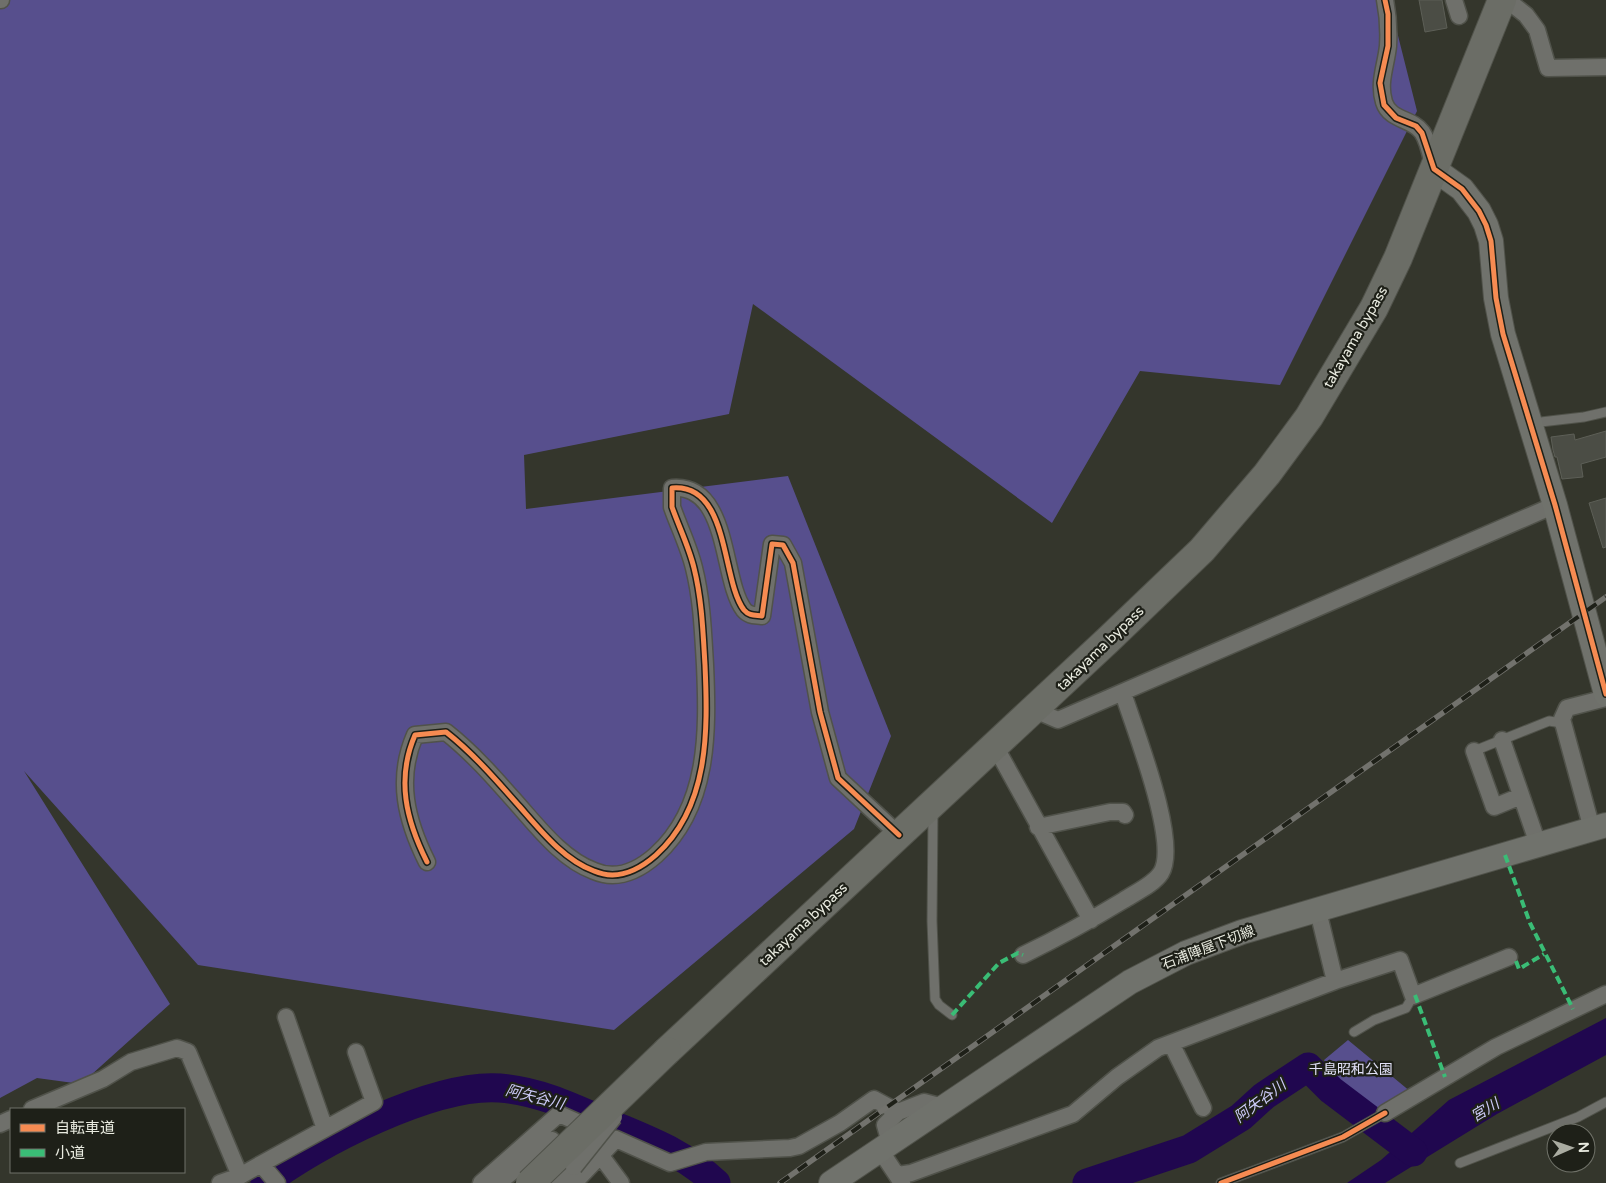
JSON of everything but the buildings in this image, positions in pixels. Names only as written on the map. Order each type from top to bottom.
[{"type":"highway","name":"takayama bypass","points":[[1434,169],[1489,0]]},
{"type":"highway","name":"takayama bypass","points":[[667,1051],[899,835],[933,806],[1202,550],[1268,474],[1309,417],[1374,308],[1398,258],[1502,0]]},
{"type":"highway","points":[[552,1140],[626,1075],[667,1051]]},
{"type":"highway","points":[[530,1183],[667,1051]]},
{"type":"main road","points":[[1434,169],[1462,189],[1479,211],[1486,225],[1491,241],[1496,298],[1503,334],[1555,505],[1606,696]]},
{"type":"main road","name":"石浦陣屋下切線","points":[[831,1183],[1157,966],[1242,932],[1318,911],[1599,826]]},
{"type":"street","points":[[1385,0],[1388,14],[1388,46],[1380,83],[1384,105],[1396,118],[1416,126],[1422,133],[1434,169]]},
{"type":"street","points":[[1454,0],[1459,16]]},
{"type":"street","points":[[1507,0],[1526,15],[1537,30],[1548,68],[1606,67]]},
{"type":"street","points":[[427,862],[417,843],[406,805],[404,766],[415,735],[446,732],[464,747],[541,831],[570,858],[595,872],[617,874],[630,872],[645,864],[671,841],[686,817],[697,787],[704,763],[708,717],[703,614],[694,567],[672,507],[672,488],[684,487],[698,496],[711,512],[725,544],[734,585],[744,610],[751,615],[762,616],[772,544],[783,545],[792,564],[820,712],[838,778],[899,835]]},
{"type":"street","points":[[1035,710],[1058,720],[1555,505]]},
{"type":"street","points":[[1023,955],[1091,920],[1148,886],[1157,878],[1165,864],[1166,836],[1163,821],[1123,693]]},
{"type":"street","points":[[1599,826],[1562,719],[1567,708],[1606,696]]},
{"type":"street","points":[[1502,740],[1538,844]]},
{"type":"street","points":[[995,746],[1091,920]]},
{"type":"street","points":[[1474,750],[1494,807],[1521,796]]},
{"type":"street","points":[[1038,827],[1110,812],[1123,812],[1125,815]]},
{"type":"street","points":[[1318,911],[1335,981]]},
{"type":"street","points":[[943,1107],[924,1102],[898,1112],[885,1126],[885,1146],[900,1179],[911,1173],[1073,1114],[1158,1048],[1335,981],[1400,960],[1413,996],[1509,956]]},
{"type":"street","points":[[1385,1113],[1496,1047],[1606,994]]},
{"type":"street","points":[[286,1017],[324,1129]]},
{"type":"street","points":[[1171,1043],[1203,1108]]},
{"type":"street","points":[[34,1108],[103,1079],[131,1062],[177,1048],[188,1052],[240,1176]]},
{"type":"street","points":[[574,1175],[667,1051]]},
{"type":"street","points":[[220,1183],[263,1167],[324,1129],[374,1102],[356,1052]]},
{"type":"street","points":[[482,1183],[559,1114],[661,1161],[676,1162],[700,1153],[779,1149],[799,1146],[840,1123],[874,1099],[898,1112]]},
{"type":"street","points":[[558,1183],[574,1175],[601,1156],[616,1139]]},
{"type":"street","points":[[498,1183],[552,1140]]},
{"type":"street","points":[[601,1156],[621,1183]]},
{"type":"street","points":[[263,1167],[277,1183]]},
{"type":"lane","points":[[1530,423],[1584,417],[1606,412]]},
{"type":"lane","points":[[1474,750],[1549,721],[1562,723]]},
{"type":"lane","points":[[933,806],[932,922],[935,999],[939,1006],[952,1016]]},
{"type":"lane","points":[[1354,1032],[1374,1020],[1406,1008],[1413,996]]},
{"type":"lane","points":[[1460,1163],[1578,1117],[1606,1102]]},
{"type":"lane","points":[[1221,1183],[1343,1137],[1385,1113]]},
{"type":"green space","points":[[0,0],[1389,0],[1417,111],[1280,385],[1140,371],[1052,523],[753,304],[729,414],[524,455],[526,509],[788,476],[891,736],[854,829],[614,1030],[198,965],[24,771],[170,1004],[81,1084],[37,1078],[0,1098]]},
{"type":"green space","name":"千島昭和公園","points":[[1348,1040],[1411,1092],[1380,1110],[1335,1083],[1324,1060]]},
{"type":"water","name":"宮川","points":[[1606,1018],[1606,1055],[1497,1114],[1385,1183],[1347,1183],[1381,1160],[1449,1100]]},
{"type":"waterway","name":"阿矢谷川","points":[[1087,1183],[1189,1149],[1241,1117],[1264,1096],[1308,1067],[1331,1090],[1413,1152]]},
{"type":"waterway","name":"阿矢谷川","points":[[265,1183],[287,1167],[345,1134],[411,1105],[443,1095],[473,1089],[500,1088],[545,1097],[642,1138],[680,1156],[716,1183]]},
{"type":"railway","points":[[780,1183],[1606,597]]},
{"type":"marked path","points":[[1505,855],[1530,923],[1573,1009]]},
{"type":"marked path","points":[[952,1015],[999,963],[1018,953],[1023,955]]},
{"type":"marked path","points":[[1516,961],[1519,969],[1544,954]]},
{"type":"marked path","points":[[1415,995],[1445,1077]]},
{"type":"cycle path","points":[[1385,0],[1388,14],[1388,46],[1380,83],[1384,105],[1396,118],[1416,126],[1422,133],[1434,169],[1462,189],[1479,211],[1486,225],[1491,241],[1496,298],[1503,334],[1555,505],[1606,694]]},
{"type":"cycle path","points":[[427,862],[414,831],[406,799],[406,768],[409,751],[415,735],[446,732],[485,768],[554,844],[573,860],[594,871],[611,875],[635,869],[656,855],[673,836],[686,814],[696,791],[702,767],[705,742],[706,690],[702,616],[697,580],[687,545],[672,507],[672,488],[691,491],[704,501],[714,516],[737,596],[744,610],[752,615],[762,616],[772,544],[783,545],[793,563],[820,712],[838,778],[899,835]]},
{"type":"cycle path","points":[[1221,1183],[1343,1137],[1385,1113]]}]
